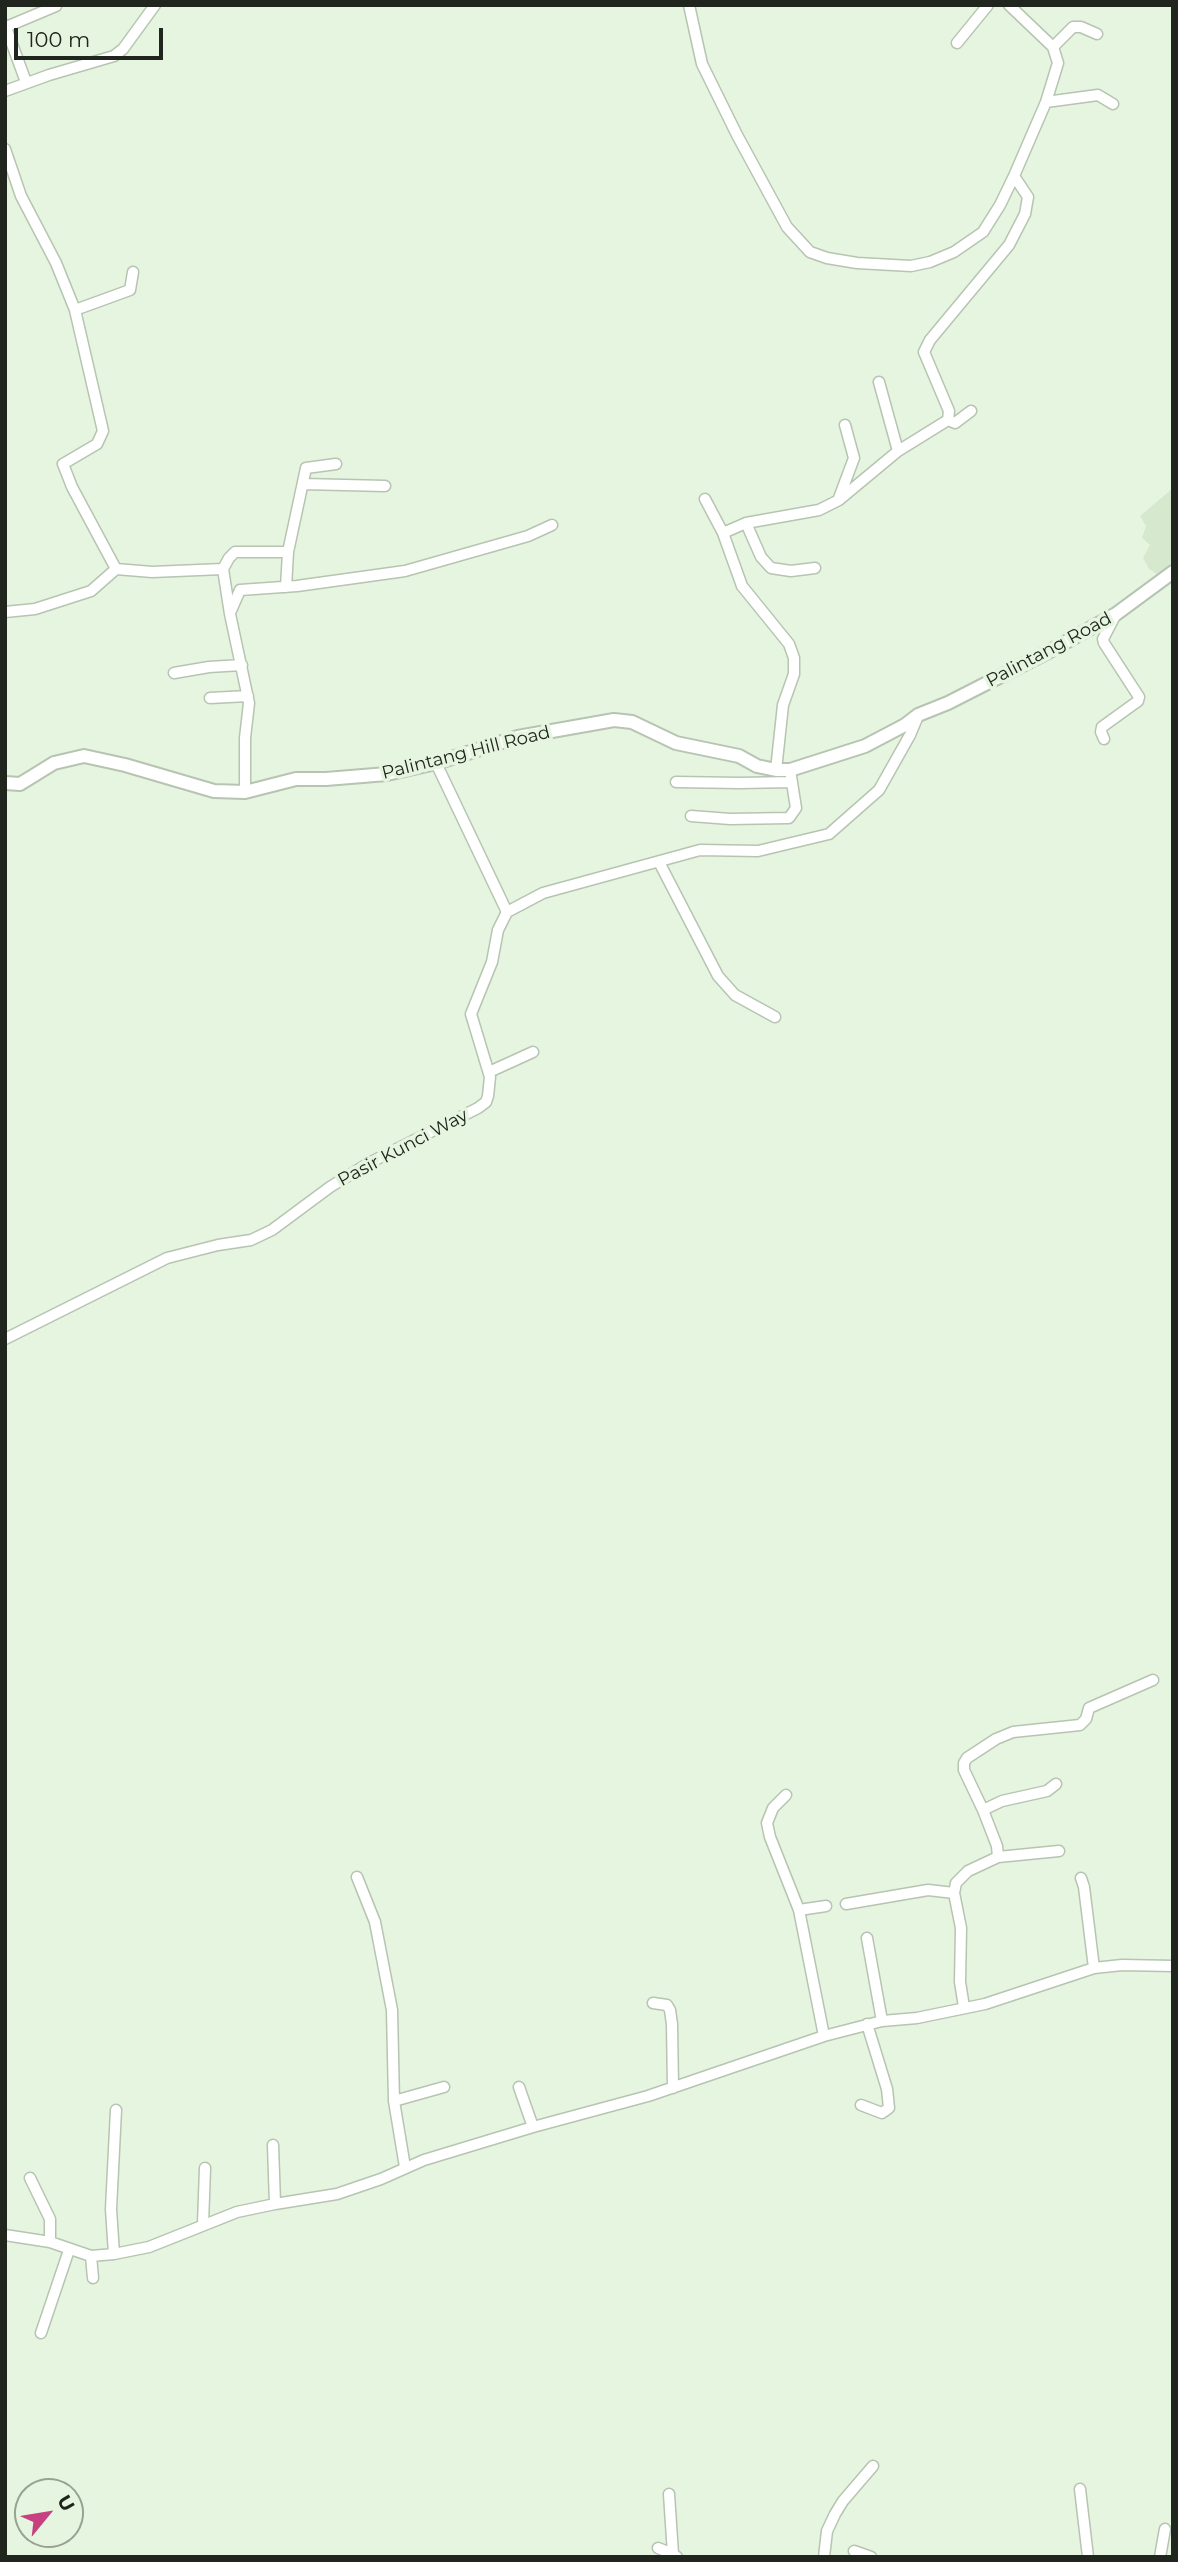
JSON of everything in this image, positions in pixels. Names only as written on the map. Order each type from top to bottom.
[{"type":"street","points":[[5,91],[26,82],[114,57],[123,49],[155,5]]},
{"type":"street","points":[[689,5],[702,64],[787,227],[810,252],[827,258],[857,263],[911,266],[954,252],[983,232],[1000,205],[1046,102],[1058,63],[1053,47],[1009,5]]},
{"type":"street","points":[[957,43],[988,5]]},
{"type":"street","points":[[26,82],[6,26],[56,6]]},
{"type":"street","points":[[1053,47],[1073,27],[1081,27],[1097,34]]},
{"type":"street","points":[[1046,102],[1098,95],[1112,104]]},
{"type":"street","points":[[5,149],[20,196],[56,262],[75,310],[103,431],[97,444],[65,461],[64,467],[116,569]]},
{"type":"street","points":[[948,420],[949,411],[924,352],[930,340],[1009,245],[1029,201],[1014,176]]},
{"type":"street","points":[[75,310],[130,290],[133,272]]},
{"type":"street","points":[[879,382],[898,451]]},
{"type":"street","points":[[948,420],[955,423],[971,411]]},
{"type":"street","points":[[723,533],[746,523],[819,510],[839,500],[898,451],[948,420]]},
{"type":"street","points":[[839,500],[853,458],[845,425]]},
{"type":"street","points":[[286,587],[288,552],[306,468],[336,464]]},
{"type":"street","points":[[303,484],[385,486]]},
{"type":"street","points":[[705,499],[723,533],[742,586],[789,645],[794,659],[794,674],[783,705],[776,770]]},
{"type":"street","points":[[746,523],[761,557],[771,568],[791,571],[815,568]]},
{"type":"street","points":[[229,614],[240,590],[286,587],[405,571],[528,536],[552,525]]},
{"type":"street","points":[[245,792],[245,738],[249,703],[229,614],[223,569],[235,552],[288,552]]},
{"type":"street","points":[[5,612],[35,609],[91,591],[116,569],[152,572],[223,569]]},
{"type":"street","name":"Palintang Road","points":[[918,715],[948,704],[1116,614],[1173,572]]},
{"type":"street","points":[[1104,739],[1102,727],[1138,701],[1139,696],[1104,643],[1116,614]]},
{"type":"street","points":[[174,673],[242,665]]},
{"type":"street","points":[[211,698],[248,696]]},
{"type":"street","points":[[436,763],[507,912],[543,893],[700,850],[758,851],[829,834],[879,790],[918,715]]},
{"type":"street","name":"Palintang Hill Road","points":[[5,783],[20,784],[54,763],[84,756],[214,791],[245,792],[296,779],[379,775],[436,763],[518,737],[614,720],[632,722],[676,743],[739,756],[757,766],[791,776],[865,746],[918,715]]},
{"type":"street","points":[[676,782],[740,783],[791,776],[796,808],[789,818],[730,819],[691,816]]},
{"type":"street","points":[[659,862],[718,976],[735,995],[775,1017]]},
{"type":"street","name":"Pasir Kunci Way","points":[[5,1339],[167,1258],[251,1240],[272,1230],[330,1187],[486,1102],[489,1072],[471,1014],[492,962],[498,930],[507,912]]},
{"type":"street","points":[[489,1072],[533,1052]]},
{"type":"street","points":[[998,1857],[997,1846],[983,1810],[964,1770],[967,1758],[996,1739],[1013,1732],[1030,1728],[1080,1725],[1086,1719],[1089,1708],[1153,1680]]},
{"type":"street","points":[[983,1810],[1002,1801],[1047,1791],[1056,1784]]},
{"type":"street","points":[[786,1795],[773,1808],[767,1823],[770,1838],[799,1910],[824,2036]]},
{"type":"street","points":[[964,2007],[960,1982],[961,1928],[954,1893],[956,1883],[968,1871],[998,1857],[1059,1852]]},
{"type":"street","points":[[357,1877],[375,1922],[392,2010],[394,2101],[405,2167]]},
{"type":"street","points":[[1081,1878],[1094,1968]]},
{"type":"street","points":[[846,1903],[928,1890],[954,1893]]},
{"type":"street","points":[[799,1910],[826,1906]]},
{"type":"street","points":[[867,1938],[882,2021]]},
{"type":"street","points":[[5,2235],[50,2242],[91,2256],[149,2247],[237,2212],[275,2203],[337,2194],[381,2179],[405,2167],[533,2127],[599,2111],[867,2024],[917,2018],[985,2004],[1094,1968],[1122,1965],[1173,1966]]},
{"type":"street","points":[[653,2003],[667,2005],[670,2010],[673,2088]]},
{"type":"street","points":[[861,2105],[882,2113],[889,2108],[887,2089],[867,2024]]},
{"type":"street","points":[[394,2101],[444,2087]]},
{"type":"street","points":[[519,2087],[533,2127]]},
{"type":"street","points":[[114,2254],[111,2210],[116,2110]]},
{"type":"street","points":[[273,2145],[275,2203]]},
{"type":"street","points":[[203,2224],[205,2168]]},
{"type":"street","points":[[30,2178],[50,2219],[50,2242]]},
{"type":"street","points":[[41,2333],[69,2250]]},
{"type":"street","points":[[91,2256],[93,2278]]},
{"type":"street","points":[[824,2557],[827,2531],[835,2514],[873,2466]]},
{"type":"street","points":[[1080,2489],[1088,2557]]},
{"type":"street","points":[[658,2548],[675,2555],[669,2494]]},
{"type":"street","points":[[1162,2556],[1165,2529]]},
{"type":"street","points":[[854,2551],[871,2557]]},
{"type":"shaded area","points":[[1173,488],[1173,568],[1161,577],[1149,569],[1143,558],[1150,545],[1142,538],[1146,526],[1140,516]]}]
